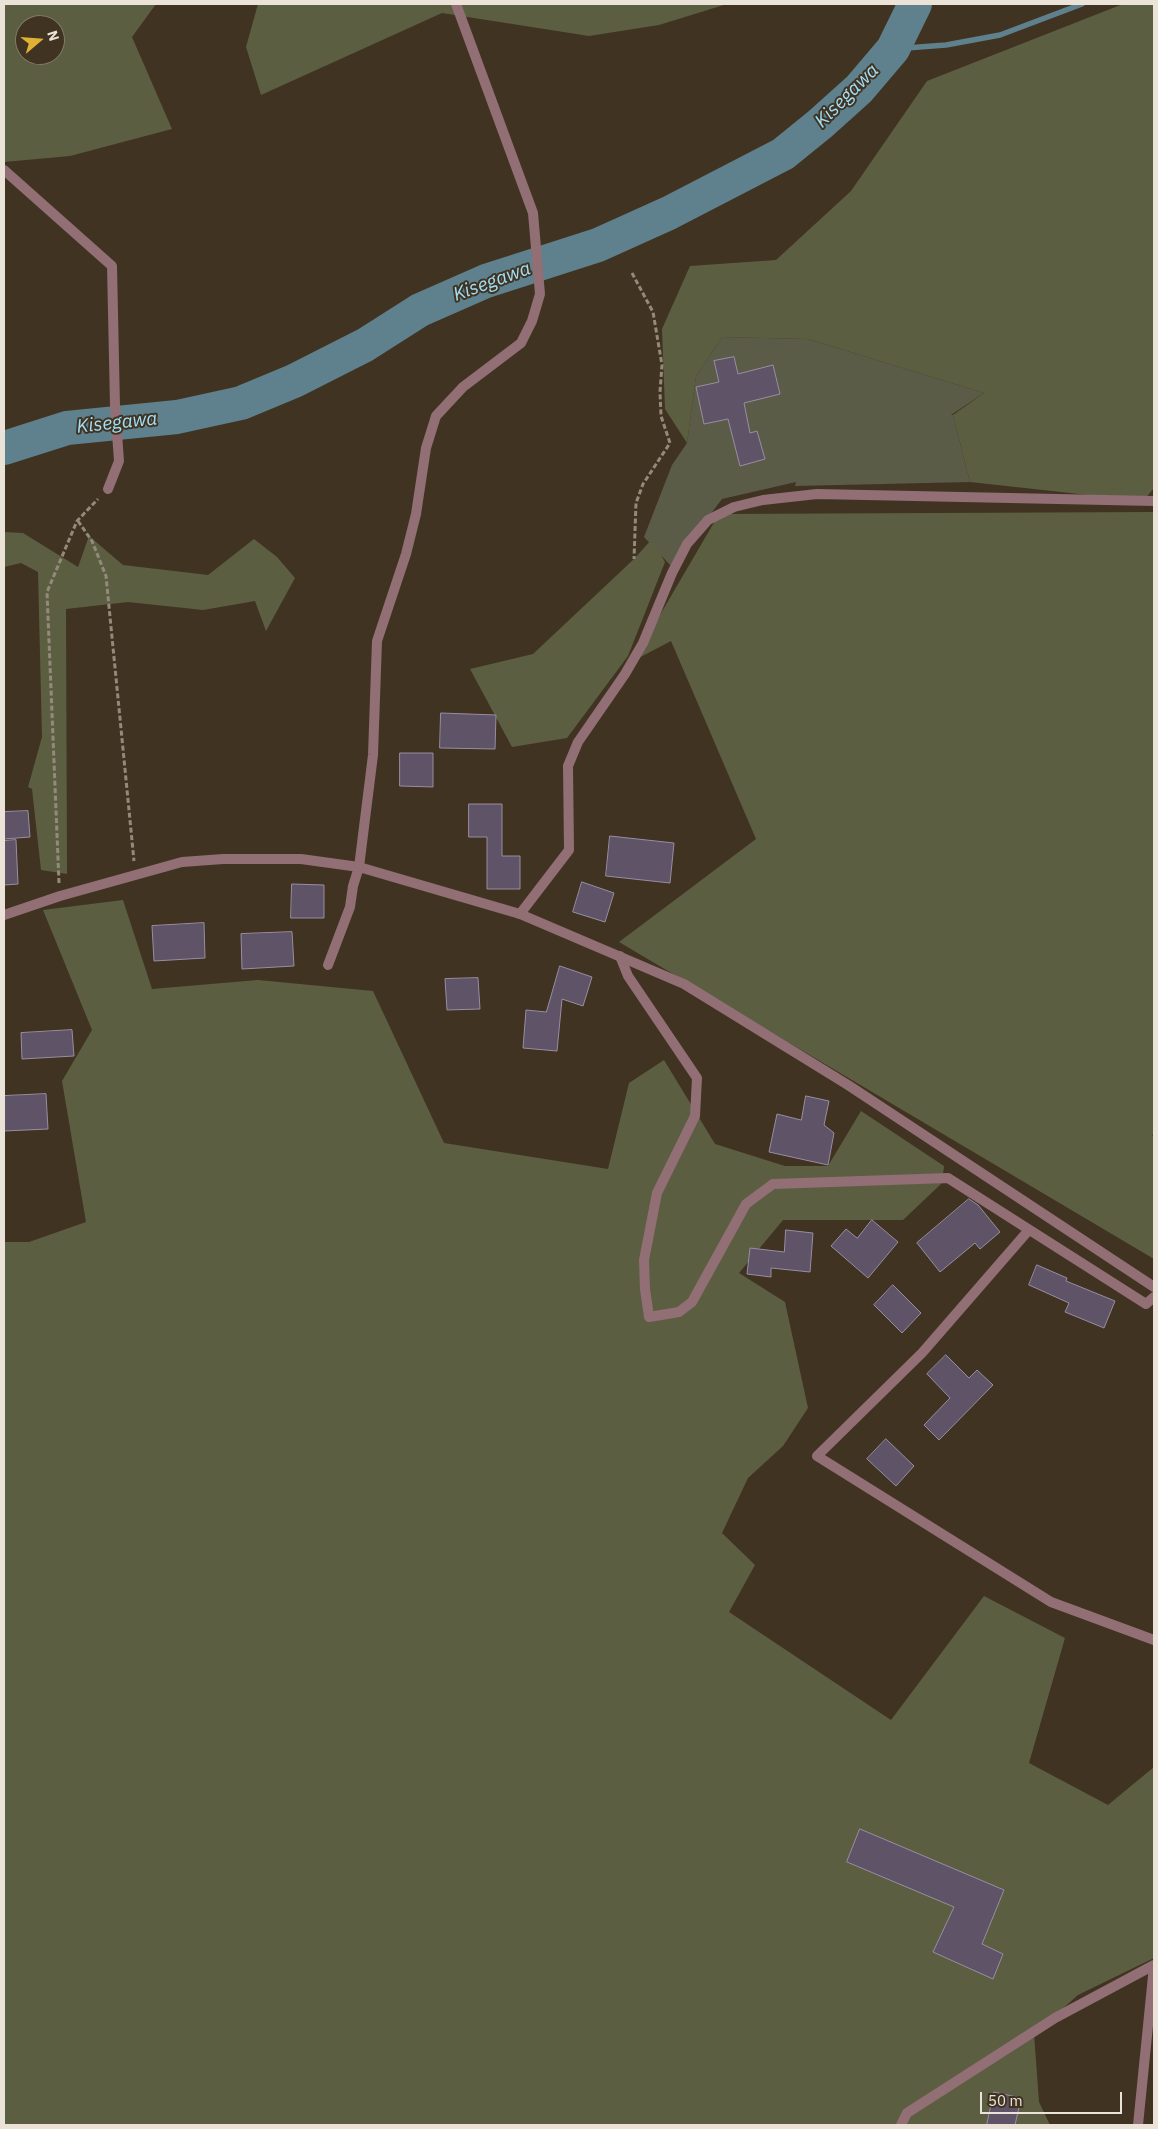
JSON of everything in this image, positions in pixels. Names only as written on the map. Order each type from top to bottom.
[{"type":"street","points":[[328,965],[350,907],[353,886],[359,867],[373,755],[377,641],[406,554],[416,514],[426,448],[436,416],[463,387],[521,343],[532,322],[540,294],[537,241],[533,213],[456,4]]},
{"type":"street","points":[[4,170],[112,266],[115,406],[119,461],[108,490]]},
{"type":"street","points":[[520,914],[570,850],[568,766],[578,742],[644,643],[672,573],[687,544],[708,520],[734,507],[763,500],[817,494],[1154,501]]},
{"type":"street","points":[[4,915],[60,896],[182,862],[223,859],[301,859],[359,867],[520,914],[684,984],[848,1085],[1154,1287]]},
{"type":"street","points":[[620,956],[628,976],[698,1078],[696,1116],[657,1193],[644,1260],[645,1289],[649,1317],[679,1312],[692,1302],[746,1204],[772,1184],[948,1178],[1146,1304],[1154,1297]]},
{"type":"street","points":[[1028,1230],[922,1353],[817,1456],[1051,1602],[1154,1640]]},
{"type":"street","points":[[902,2125],[907,2113],[1055,2018],[1154,1965]]},
{"type":"street","points":[[1138,2125],[1154,1965]]},
{"type":"path","points":[[632,273],[653,312],[662,365],[661,416],[670,443],[643,484],[636,503],[634,559]]},
{"type":"path","points":[[60,896],[47,592],[77,521],[108,490]]},
{"type":"path","points":[[77,521],[92,541],[106,576],[135,875]]},
{"type":"green space","points":[[4,4],[156,4],[132,37],[172,129],[70,156],[4,162]]},
{"type":"green space","points":[[258,4],[727,4],[659,25],[589,36],[442,13],[261,95],[246,47]]},
{"type":"green space","points":[[1123,4],[1154,4],[1154,488],[1143,501],[970,482],[953,415],[984,393],[808,339],[722,337],[696,376],[687,443],[665,409],[662,329],[690,266],[776,260],[851,191],[927,81]]},
{"type":"green space","points":[[722,337],[808,339],[984,393],[951,415],[953,415],[970,482],[795,486],[796,482],[722,499],[671,566],[644,537],[672,465],[687,443],[696,376]]},
{"type":"green space","points":[[1154,512],[1154,1134],[1152,1135],[1154,1137],[1154,1259],[619,942],[756,839],[671,641],[633,661],[719,514]]},
{"type":"green space","points":[[4,532],[23,533],[78,567],[89,536],[123,565],[208,575],[254,539],[277,557],[295,578],[266,631],[255,601],[203,610],[128,602],[66,609],[67,874],[41,870],[32,789],[28,787],[42,737],[38,572],[21,563],[4,567]]},
{"type":"green space","points":[[652,539],[665,562],[628,656],[567,738],[512,747],[470,669],[533,654],[634,559]]},
{"type":"green space","points":[[123,900],[152,989],[258,980],[373,991],[444,1143],[608,1169],[629,1083],[664,1060],[715,1144],[785,1166],[828,1166],[861,1111],[944,1166],[942,1183],[903,1220],[783,1220],[739,1273],[785,1302],[808,1408],[783,1446],[748,1478],[722,1533],[755,1565],[729,1612],[891,1720],[984,1596],[1065,1638],[1029,1763],[1108,1805],[1154,1767],[1154,1958],[1078,1995],[1034,2034],[1039,2102],[1050,2125],[4,2125],[4,1242],[29,1242],[86,1222],[62,1081],[92,1030],[43,910]]},
{"type":"building","points":[[734,357],[738,374],[773,365],[780,394],[744,403],[750,433],[757,431],[765,459],[740,466],[728,419],[704,424],[696,387],[719,382],[714,361]]},
{"type":"building","points":[[441,713],[496,715],[495,749],[440,748]]},
{"type":"building","points":[[400,753],[433,753],[433,787],[400,786]]},
{"type":"building","points":[[469,804],[502,804],[502,856],[520,856],[520,889],[487,889],[487,837],[469,837]]},
{"type":"building","points":[[28,811],[30,837],[4,839],[4,812]]},
{"type":"building","points":[[610,836],[674,843],[670,883],[606,876]]},
{"type":"building","points":[[16,840],[18,884],[4,885],[4,841]]},
{"type":"building","points":[[582,882],[614,893],[605,922],[573,912]]},
{"type":"building","points":[[292,884],[324,885],[324,918],[291,918]]},
{"type":"building","points":[[204,923],[205,958],[154,961],[152,926]]},
{"type":"building","points":[[292,932],[294,966],[242,969],[241,934]]},
{"type":"building","points":[[560,966],[592,977],[583,1006],[562,999],[557,1051],[523,1048],[526,1010],[546,1012]]},
{"type":"building","points":[[478,978],[480,1009],[447,1010],[445,979]]},
{"type":"building","points":[[72,1030],[74,1056],[22,1059],[21,1033]]},
{"type":"building","points":[[46,1094],[48,1129],[4,1131],[4,1096]]},
{"type":"building","points":[[806,1096],[829,1101],[824,1125],[834,1133],[828,1165],[769,1152],[777,1114],[801,1120]]},
{"type":"building","points":[[969,1199],[978,1205],[1000,1232],[980,1249],[975,1243],[940,1272],[917,1243]]},
{"type":"building","points":[[872,1220],[898,1242],[868,1278],[831,1246],[846,1229],[857,1238]]},
{"type":"building","points":[[786,1230],[813,1233],[810,1272],[771,1268],[771,1277],[747,1274],[750,1248],[784,1252]]},
{"type":"building","points":[[1037,1265],[1067,1278],[1066,1281],[1115,1301],[1104,1328],[1065,1312],[1069,1303],[1029,1285]]},
{"type":"building","points":[[893,1285],[921,1313],[902,1333],[874,1305]]},
{"type":"building","points":[[946,1355],[969,1378],[977,1370],[993,1385],[939,1440],[924,1425],[950,1398],[927,1374]]},
{"type":"building","points":[[886,1439],[914,1466],[896,1486],[867,1459]]},
{"type":"building","points":[[860,1829],[1004,1890],[982,1944],[1003,1954],[993,1979],[933,1952],[954,1907],[847,1862]]},
{"type":"building","points":[[994,2092],[1021,2098],[1015,2125],[987,2125]]},
{"type":"waterway","name":"Kisegawa","points":[[4,448],[67,428],[177,417],[241,403],[294,381],[365,345],[420,310],[486,281],[598,245],[669,213],[783,154],[820,124],[859,89],[893,49],[915,4]]},
{"type":"waterway","points":[[893,49],[946,45],[1000,35],[1082,4]]}]
